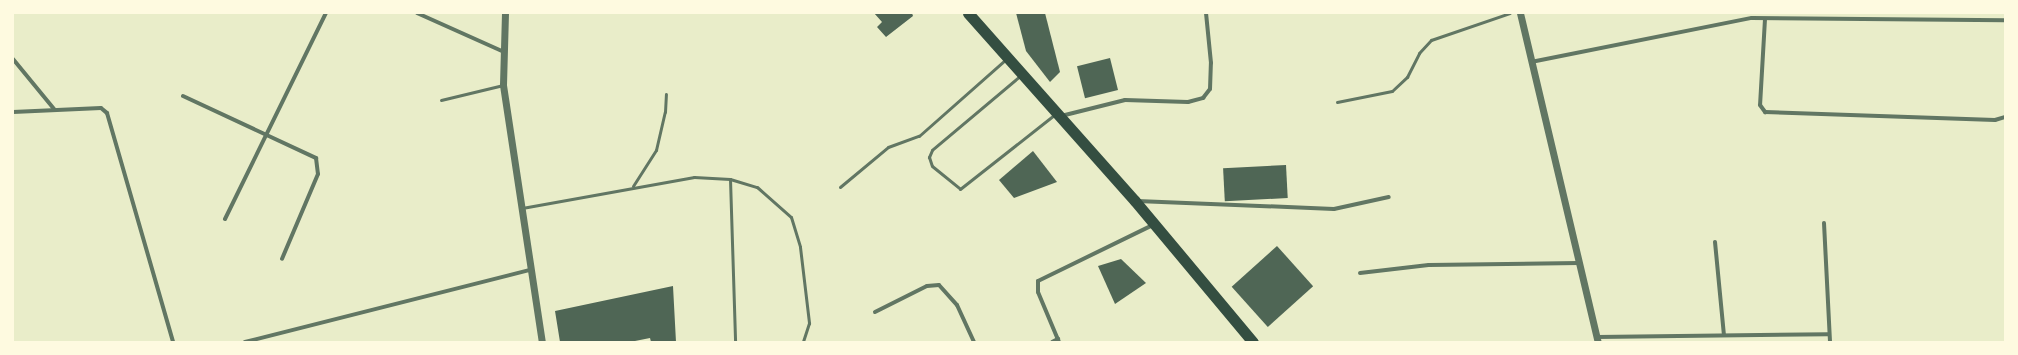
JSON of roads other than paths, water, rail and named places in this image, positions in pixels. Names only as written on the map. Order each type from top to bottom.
[{"type":"highway","points":[[968,13],[1135,201],[1253,342]]},
{"type":"street","points":[[225,219],[326,13]]},
{"type":"street","points":[[417,13],[502,51]]},
{"type":"street","points":[[504,13],[502,51],[503,85],[542,342]]},
{"type":"street","points":[[1059,114],[1125,100],[1188,102],[1203,98],[1210,89],[1211,63],[1206,13]]},
{"type":"street","points":[[1520,13],[1598,339],[1724,335],[1828,334]]},
{"type":"street","points":[[1531,62],[1752,18],[2005,20]]},
{"type":"street","points":[[1765,19],[1760,105],[1765,112],[1995,120],[2005,117]]},
{"type":"street","points":[[13,59],[54,109]]},
{"type":"street","points":[[183,96],[310,152],[319,165],[316,181],[282,259]]},
{"type":"street","points":[[13,112],[100,108],[107,113],[173,342]]},
{"type":"street","points":[[1135,201],[1334,208],[1389,197]]},
{"type":"street","points":[[1824,223],[1828,334],[1830,342]]},
{"type":"street","points":[[1052,342],[1058,341],[1038,292],[1038,281],[1154,224]]},
{"type":"street","points":[[1715,242],[1724,335]]},
{"type":"street","points":[[1360,273],[1429,265],[1579,263]]},
{"type":"street","points":[[246,342],[530,270]]},
{"type":"street","points":[[875,312],[927,286],[940,285],[957,305],[974,342]]},
{"type":"lane","points":[[1337,102],[1392,91],[1407,77],[1419,52],[1432,40],[1510,13]]},
{"type":"lane","points":[[840,187],[888,146],[919,136],[1008,57]]},
{"type":"lane","points":[[1023,74],[932,150],[929,157],[932,166],[960,190],[1059,114]]},
{"type":"lane","points":[[441,100],[503,85]]},
{"type":"lane","points":[[633,186],[656,150],[665,112],[666,94]]},
{"type":"lane","points":[[522,208],[633,186],[694,177],[730,179],[757,187],[791,217],[800,247],[808,323],[803,342]]},
{"type":"lane","points":[[730,179],[735,342]]}]
